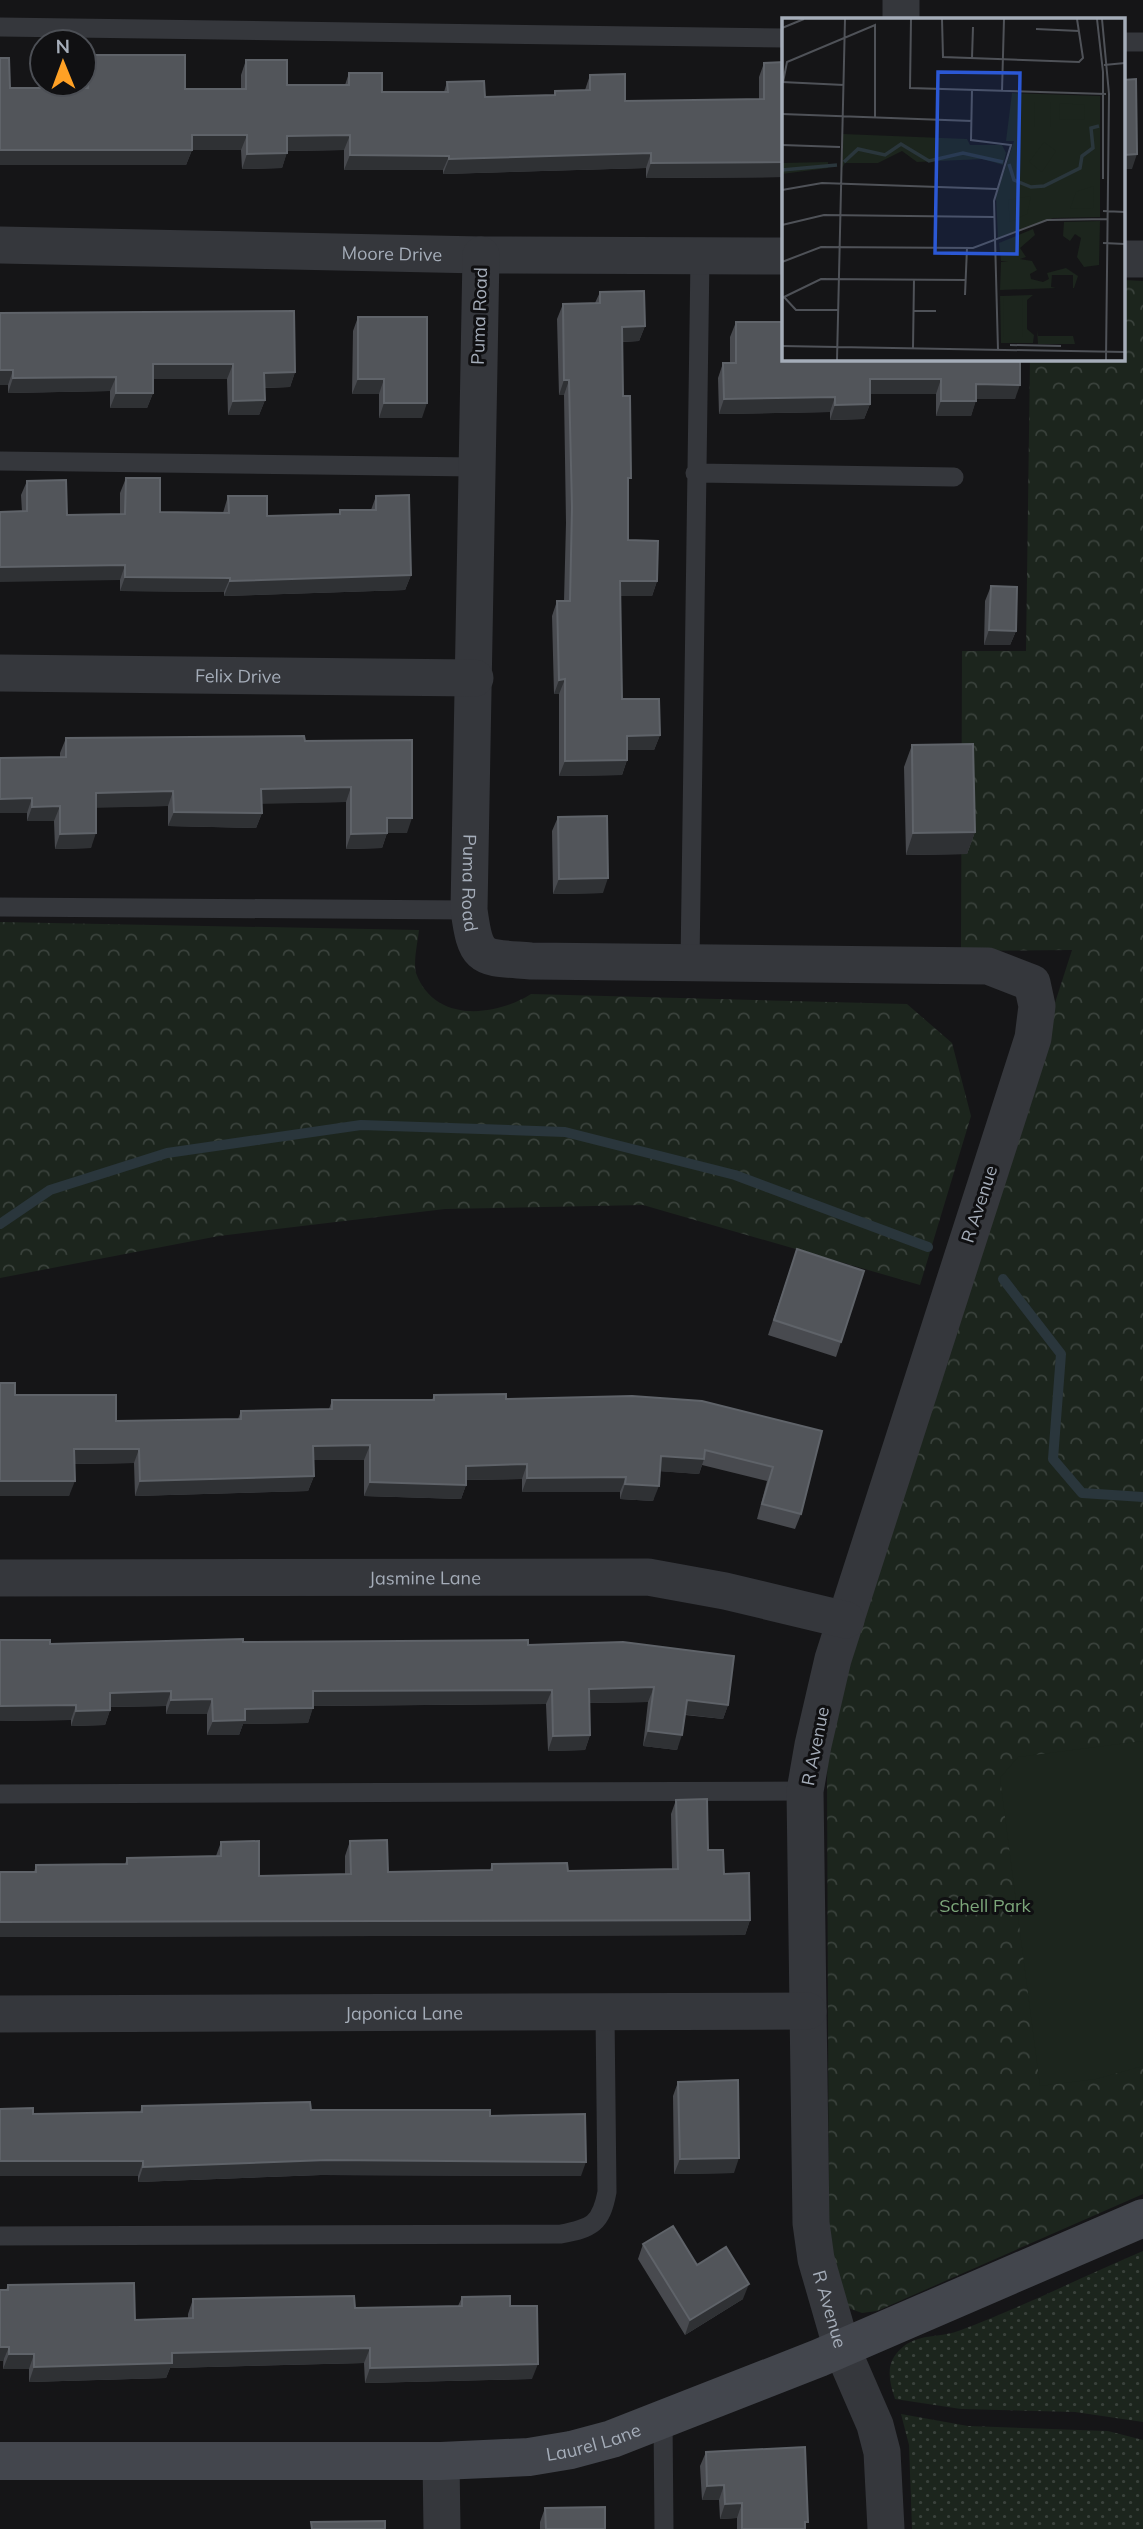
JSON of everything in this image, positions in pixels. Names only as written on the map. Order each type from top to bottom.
[{"type":"street","points":[[901,0],[901,18]]},
{"type":"street","name":"Moore Drive","points":[[0,245],[481,255],[782,257]]},
{"type":"street","name":"Puma Road","points":[[481,255],[475,467],[475,678],[469,910],[473,944],[485,955],[499,959],[988,966],[1032,983]]},
{"type":"street","name":"Felix Drive","points":[[0,673],[475,678]]},
{"type":"street","name":"R Avenue","points":[[886,2529],[882,2452],[875,2425],[842,2349],[816,2259],[811,2223],[805,1791],[813,1745],[846,1620],[1033,1038],[1037,1006],[1032,983]]},
{"type":"street","name":"Jasmine Lane","points":[[0,1578],[648,1577],[725,1591],[846,1620]]},
{"type":"street","name":"Japonica Lane","points":[[0,2014],[605,2014],[808,2011]]},
{"type":"street","name":"Laurel Lane","points":[[0,2461],[441,2461],[529,2457],[571,2450],[612,2439],[663,2420],[842,2349],[1143,2218]]},
{"type":"street","points":[[441,2461],[442,2529]]},
{"type":"lane","points":[[0,27],[782,38]]},
{"type":"lane","points":[[690,963],[700,257]]},
{"type":"lane","points":[[0,461],[475,467]]},
{"type":"lane","points":[[695,473],[954,477]]},
{"type":"lane","points":[[0,907],[469,910]]},
{"type":"lane","points":[[0,1794],[805,1791]]},
{"type":"lane","points":[[0,2236],[561,2234],[585,2230],[603,2214],[607,2192],[605,2014]]},
{"type":"lane","points":[[663,2420],[664,2529]]},
{"type":"green space","name":"Schell Park","points":[[1126,280],[1143,281],[1143,2194],[877,2311],[862,2313],[851,2309],[840,2298],[829,2252],[829,1720],[847,1648],[1072,950],[961,951],[962,651],[1026,651],[1030,360],[1126,360]]},
{"type":"green space","points":[[0,922],[419,930],[415,968],[425,989],[436,1001],[467,1011],[500,1007],[531,994],[907,1004],[952,1043],[971,1116],[920,1285],[643,1205],[445,1209],[219,1236],[0,1278]]},
{"type":"green space","points":[[1143,1741],[1143,2066],[1096,2079],[1040,2086],[1000,1778],[1018,1757]]},
{"type":"green space","points":[[1143,2251],[1143,2422],[1075,2412],[961,2409],[895,2399],[890,2377],[891,2364],[904,2346],[924,2337],[961,2330]]},
{"type":"green space","points":[[901,2414],[968,2426],[1108,2431],[1143,2440],[1143,2529],[912,2529],[909,2445]]},
{"type":"building","points":[[98,55],[185,55],[185,89],[246,89],[246,60],[287,60],[287,85],[349,85],[349,73],[382,73],[382,92],[448,92],[447,82],[484,81],[485,97],[555,95],[555,91],[590,90],[590,75],[625,74],[625,101],[764,99],[764,63],[782,62],[782,162],[651,163],[651,153],[449,159],[449,156],[350,155],[350,135],[287,136],[287,153],[247,154],[247,135],[192,135],[192,150],[0,150],[0,58],[9,58],[10,88],[28,88],[28,98],[98,98]]},
{"type":"building","points":[[1136,79],[1137,154],[1126,155],[1126,80]]},
{"type":"building","points":[[644,291],[645,326],[622,327],[623,396],[630,396],[631,478],[628,478],[628,540],[658,541],[657,581],[620,581],[622,699],[659,699],[660,735],[627,736],[627,760],[565,761],[565,679],[559,680],[557,601],[570,601],[572,508],[569,380],[564,380],[563,304],[600,303],[600,292]]},
{"type":"building","points":[[294,311],[295,372],[264,373],[265,400],[233,401],[233,364],[153,364],[153,393],[116,393],[116,377],[13,378],[13,370],[0,370],[0,313]]},
{"type":"building","points":[[358,317],[427,317],[427,403],[384,403],[384,379],[358,379]]},
{"type":"building","points":[[736,322],[782,322],[782,360],[1020,360],[1020,385],[976,384],[976,401],[941,401],[941,379],[870,379],[870,404],[835,405],[835,397],[724,399],[723,363],[736,363]]},
{"type":"building","points":[[126,478],[160,478],[160,512],[229,513],[228,496],[267,496],[267,516],[340,514],[340,510],[376,510],[376,496],[409,495],[411,575],[230,581],[230,578],[125,577],[125,565],[0,567],[0,512],[27,511],[27,481],[66,480],[67,515],[125,514]]},
{"type":"building","points":[[991,586],[1017,587],[1016,631],[989,630]]},
{"type":"building","points":[[304,736],[305,741],[412,740],[412,818],[387,818],[387,833],[351,834],[351,787],[261,789],[262,813],[174,812],[173,791],[96,793],[96,833],[60,834],[60,806],[32,807],[32,798],[0,799],[0,758],[66,757],[66,738]]},
{"type":"building","points":[[973,744],[975,832],[913,833],[912,745]]},
{"type":"building","points":[[607,816],[608,878],[559,879],[558,817]]},
{"type":"building","points":[[797,1249],[864,1271],[841,1342],[774,1320]]},
{"type":"building","points":[[0,1383],[15,1383],[15,1395],[116,1395],[116,1421],[241,1419],[241,1411],[332,1409],[332,1400],[434,1400],[434,1395],[506,1394],[506,1399],[632,1396],[702,1401],[822,1431],[801,1514],[762,1504],[773,1467],[705,1450],[704,1459],[661,1456],[659,1486],[625,1484],[626,1477],[527,1478],[527,1464],[466,1466],[466,1485],[370,1482],[370,1445],[313,1446],[314,1476],[140,1481],[139,1449],[74,1449],[75,1481],[0,1481]]},
{"type":"building","points":[[243,1639],[243,1642],[528,1640],[528,1645],[623,1642],[734,1656],[728,1705],[687,1700],[682,1735],[648,1731],[654,1687],[589,1689],[590,1735],[553,1736],[552,1690],[313,1691],[313,1708],[245,1709],[245,1720],[213,1721],[212,1699],[171,1700],[171,1691],[110,1693],[110,1710],[76,1711],[76,1705],[0,1706],[0,1640],[50,1640],[50,1644]]},
{"type":"building","points":[[707,1799],[708,1850],[723,1850],[724,1874],[749,1873],[750,1920],[0,1922],[0,1872],[36,1872],[36,1865],[127,1864],[127,1858],[221,1856],[221,1842],[259,1841],[259,1876],[351,1874],[350,1841],[387,1840],[388,1872],[492,1870],[492,1864],[567,1863],[568,1871],[678,1869],[676,1800]]},
{"type":"building","points":[[738,2080],[739,2158],[680,2159],[678,2082]]},
{"type":"building","points":[[310,2102],[311,2110],[490,2110],[490,2116],[585,2114],[586,2162],[327,2160],[143,2167],[143,2161],[0,2161],[0,2109],[33,2108],[33,2114],[142,2112],[142,2106]]},
{"type":"building","points":[[673,2226],[697,2265],[726,2247],[749,2284],[690,2320],[643,2244]]},
{"type":"building","points":[[134,2283],[135,2320],[193,2318],[193,2299],[354,2296],[355,2308],[462,2306],[462,2297],[510,2296],[510,2306],[537,2306],[538,2364],[370,2368],[370,2348],[172,2353],[172,2363],[34,2367],[34,2354],[9,2354],[9,2347],[0,2347],[0,2290],[8,2290],[8,2285]]},
{"type":"building","points":[[805,2447],[808,2522],[805,2522],[805,2529],[742,2529],[742,2503],[725,2504],[724,2485],[707,2486],[706,2452]]},
{"type":"building","points":[[605,2507],[605,2529],[546,2529],[545,2508]]},
{"type":"building","points":[[385,2521],[385,2529],[312,2529],[311,2522]]},
{"type":"waterway","points":[[0,1224],[50,1190],[167,1153],[361,1125],[565,1132],[735,1175],[928,1247]]},
{"type":"waterway","points":[[1003,1279],[1061,1354],[1053,1459],[1082,1493],[1143,1497]]}]
